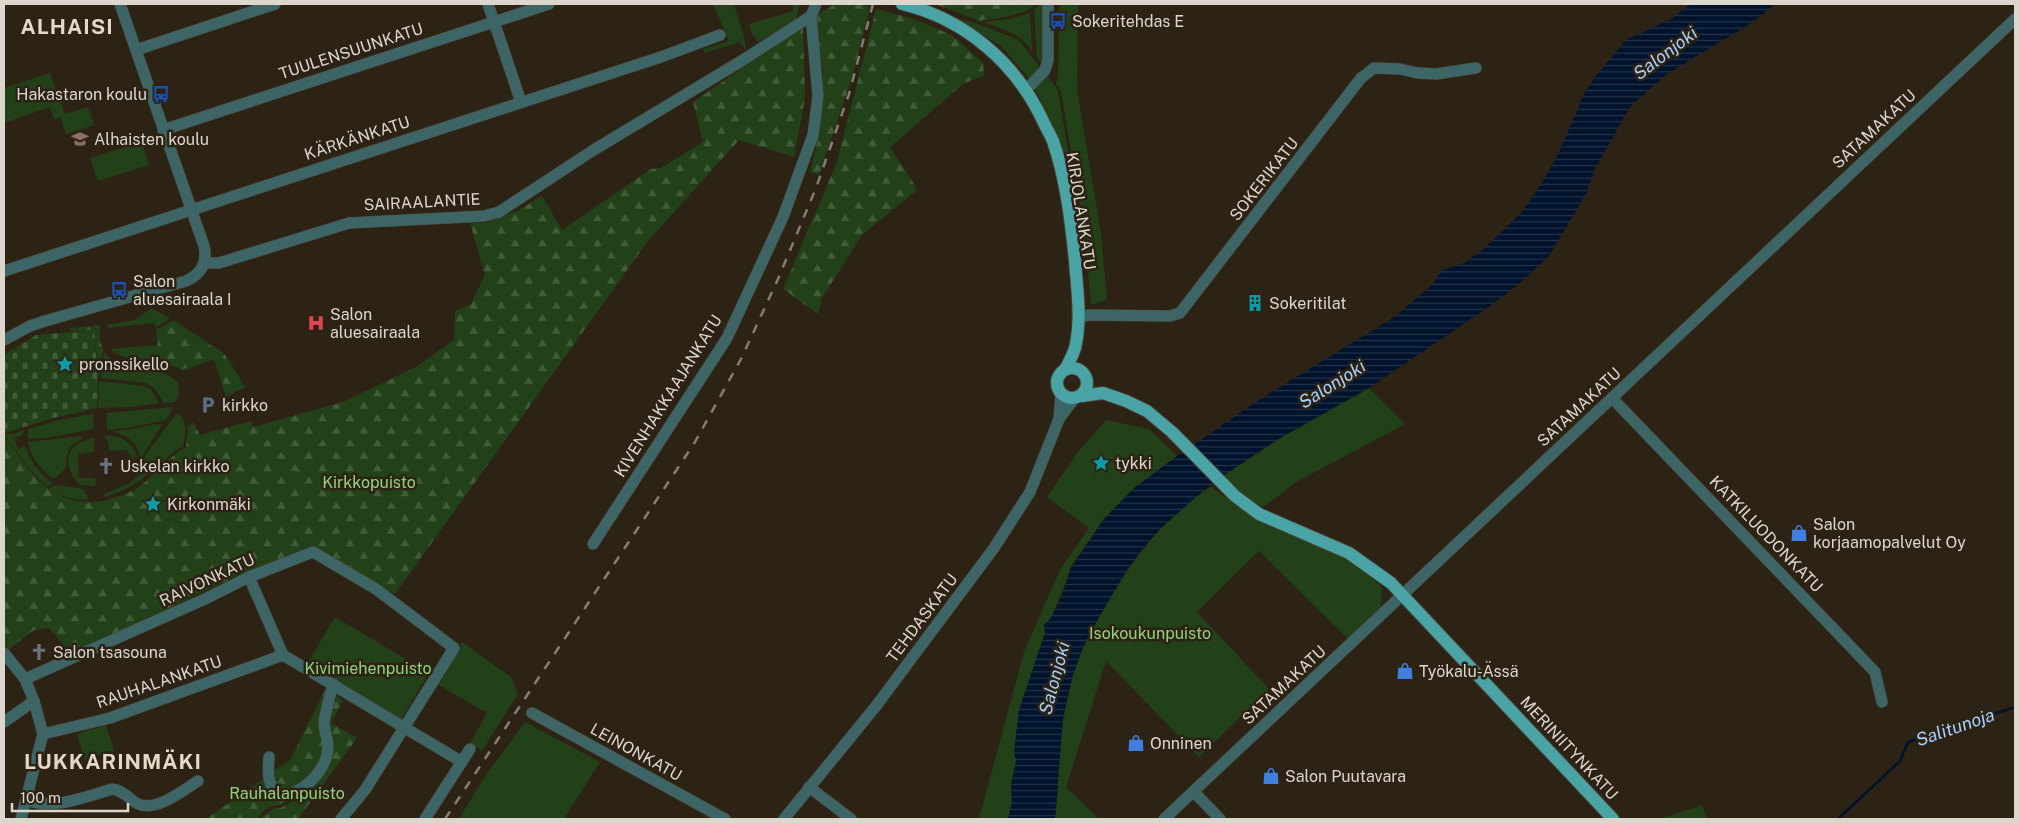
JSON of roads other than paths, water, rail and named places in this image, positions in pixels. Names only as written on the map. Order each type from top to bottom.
[{"type":"main road","name":"KIRJOLANKATU","points":[[910,8],[957,25],[995,53],[1026,90],[1053,140],[1062,175],[1072,238],[1079,317],[1075,349],[1066,368]]},
{"type":"main road","name":"KIRJOLANKATU","points":[[1075,349],[1084,375]]},
{"type":"main road","points":[[1073,367],[1084,375],[1086,388],[1078,397],[1066,398],[1061,393],[1058,378],[1060,372],[1066,368],[1073,367]]},
{"type":"main road","name":"MERINIITYNKATU","points":[[1084,375],[1103,393]]},
{"type":"main road","name":"MERINIITYNKATU","points":[[1078,397],[1103,393],[1126,400],[1147,411],[1172,432],[1235,496],[1258,514],[1349,554],[1392,584],[1613,819]]},
{"type":"street","points":[[4,340],[30,326],[45,321],[186,281],[200,271],[205,262],[205,250],[120,4]]},
{"type":"street","points":[[136,50],[275,4]]},
{"type":"street","points":[[488,4],[521,102]]},
{"type":"street","name":"TUULENSUUNKATU","points":[[164,130],[550,4]]},
{"type":"street","name":"KIVENHAKKAAJANKATU","points":[[593,544],[727,338],[783,217],[813,135],[818,96],[811,16],[816,4]]},
{"type":"street","points":[[1026,90],[1045,70],[1048,60],[1048,4]]},
{"type":"street","name":"SAIRAALANTIE","points":[[205,262],[220,263],[349,223],[484,216],[499,212],[592,151],[743,60],[811,16]]},
{"type":"street","name":"SATAMAKATU","points":[[1164,819],[2015,18]]},
{"type":"street","name":"KÄRKÄNKATU","points":[[4,271],[661,57],[720,35]]},
{"type":"street","name":"SOKERIKATU","points":[[1079,317],[1089,315],[1170,316],[1180,313],[1361,78],[1374,68],[1400,69],[1436,74],[1476,68]]},
{"type":"street","name":"TEHDASKATU","points":[[784,819],[876,706],[994,548],[1030,492],[1059,419],[1061,393]]},
{"type":"street","name":"TEHDASKATU","points":[[1059,419],[1078,397]]},
{"type":"street","name":"KATKILUODONKATU","points":[[1612,398],[1875,672],[1882,702]]},
{"type":"street","name":"RAIVONKATU","points":[[25,679],[205,599],[249,577],[313,552],[361,580],[454,648],[405,727]]},
{"type":"street","points":[[249,577],[283,655],[462,762]]},
{"type":"street","points":[[4,653],[25,679],[34,701],[43,734],[22,819]]},
{"type":"street","name":"RAUHALANKATU","points":[[43,734],[110,718],[283,655]]},
{"type":"street","points":[[268,757],[268,780],[272,789],[281,796],[291,795],[311,782],[323,764],[328,747],[324,728],[325,711],[333,684]]},
{"type":"street","points":[[4,722],[34,701]]},
{"type":"street","name":"LEINONKATU","points":[[532,713],[725,819]]},
{"type":"street","points":[[341,819],[365,790],[405,727]]},
{"type":"street","points":[[425,819],[470,749]]},
{"type":"street","points":[[27,800],[38,804],[51,804],[112,789],[119,790],[138,804],[147,806],[158,804],[198,781]]},
{"type":"street","points":[[809,787],[850,819]]},
{"type":"street","points":[[1194,792],[1220,819]]},
{"type":"water","name":"Salonjoki","points":[[1691,4],[1775,4],[1753,22],[1667,74],[1630,107],[1595,169],[1586,194],[1549,256],[1521,282],[1490,306],[1369,388],[1277,440],[1223,476],[1160,529],[1126,571],[1084,645],[1073,675],[1063,718],[1055,819],[1008,819],[1012,802],[1011,785],[1016,761],[1014,752],[1019,710],[1045,633],[1044,625],[1057,607],[1070,569],[1104,519],[1134,488],[1169,462],[1251,405],[1396,316],[1434,283],[1442,270],[1464,263],[1485,248],[1521,213],[1540,186],[1559,153],[1584,94],[1595,77],[1626,40],[1671,19]]},
{"type":"waterway","name":"Salitunoja","points":[[1838,819],[1900,761],[1908,742],[2015,707]]},
{"type":"railway","points":[[445,819],[695,442],[741,359],[778,279],[816,188],[849,94],[873,4]]},
{"type":"place","name":"Sokeritehdas E","points":[[1058,21]]},
{"type":"place","name":"Hakastaron koulu","points":[[161,94]]},
{"type":"place","name":"Alhaisten koulu","points":[[80,139]]},
{"type":"place","name":"Salon aluesairaala I","points":[[119,290]]},
{"type":"place","name":"Sokeritilat","points":[[1255,303]]},
{"type":"place","name":"Salon aluesairaala","points":[[316,323]]},
{"type":"place","name":"pronssikello","points":[[65,364]]},
{"type":"place","name":"kirkko","points":[[208,405]]},
{"type":"place","name":"tykki","points":[[1101,463]]},
{"type":"place","name":"Uskelan kirkko","points":[[106,466]]},
{"type":"place","name":"Kirkonmäki","points":[[153,504]]},
{"type":"place","name":"Salon korjaamopalvelut Oy","points":[[1799,533]]},
{"type":"place","name":"Salon tsasouna","points":[[39,652]]},
{"type":"place","name":"Työkalu-Ässä","points":[[1405,671]]},
{"type":"place","name":"Onninen","points":[[1136,743]]},
{"type":"place","name":"Salon Puutavara","points":[[1271,776]]},
{"type":"district","name":"ALHAISI","points":[[67,26]]},
{"type":"district","name":"LUKKARINMÄKI","points":[[113,761]]},
{"type":"park label","name":"Kirkkopuisto","points":[[369,482]]},
{"type":"park label","name":"Isokoukunpuisto","points":[[1150,633]]},
{"type":"park label","name":"Kivimiehenpuisto","points":[[368,668]]},
{"type":"park label","name":"Rauhalanpuisto","points":[[287,793]]}]
